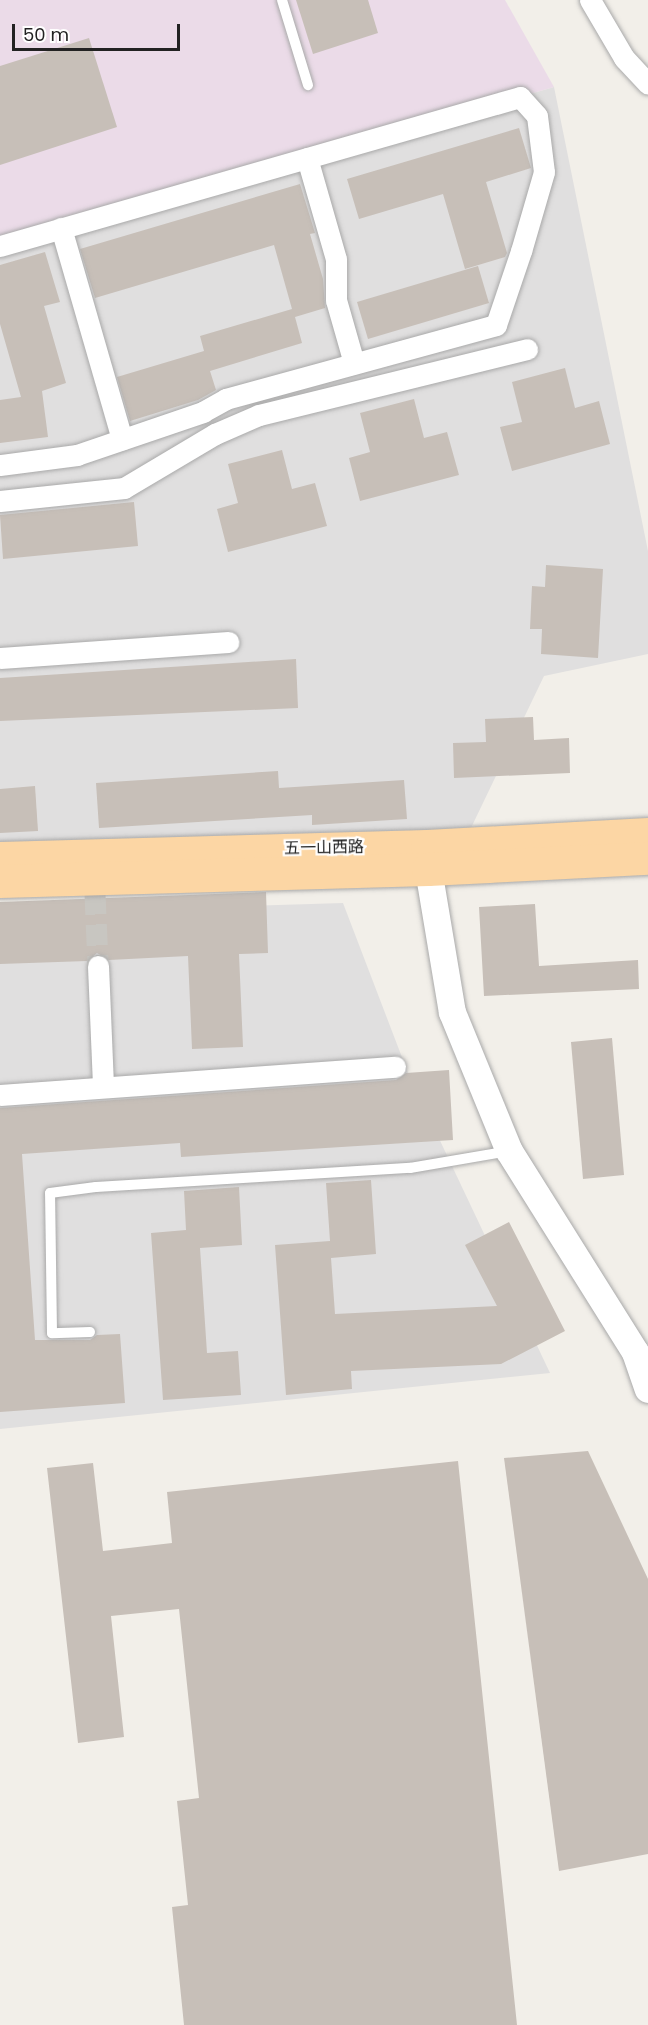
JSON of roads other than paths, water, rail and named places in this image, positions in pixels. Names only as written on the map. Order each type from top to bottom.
[{"type":"main road","name":"五一山西路","points":[[0,881],[94,885],[428,857],[648,834]]},
{"type":"main road","name":"五一山西路","points":[[0,858],[648,858]]},
{"type":"street","points":[[590,0],[624,58],[648,84]]},
{"type":"street","points":[[0,246],[520,97],[537,116],[544,172],[521,251],[495,325],[226,399],[203,412],[76,455],[0,465]]},
{"type":"street","points":[[307,158],[336,259],[336,300],[354,363]]},
{"type":"street","points":[[61,228],[122,439]]},
{"type":"street","points":[[0,501],[124,488],[215,434],[259,415],[527,349]]},
{"type":"street","points":[[0,658],[228,642]]},
{"type":"street","points":[[428,857],[452,1012],[509,1151],[642,1352],[648,1389]]},
{"type":"street","points":[[98,966],[103,1086]]},
{"type":"street","points":[[0,1095],[394,1067]]},
{"type":"lane","points":[[282,0],[308,86]]},
{"type":"lane","points":[[90,1332],[52,1333],[50,1193],[96,1187],[410,1168],[509,1151]]},
{"type":"tunnel","points":[[95,893],[98,966]]}]
